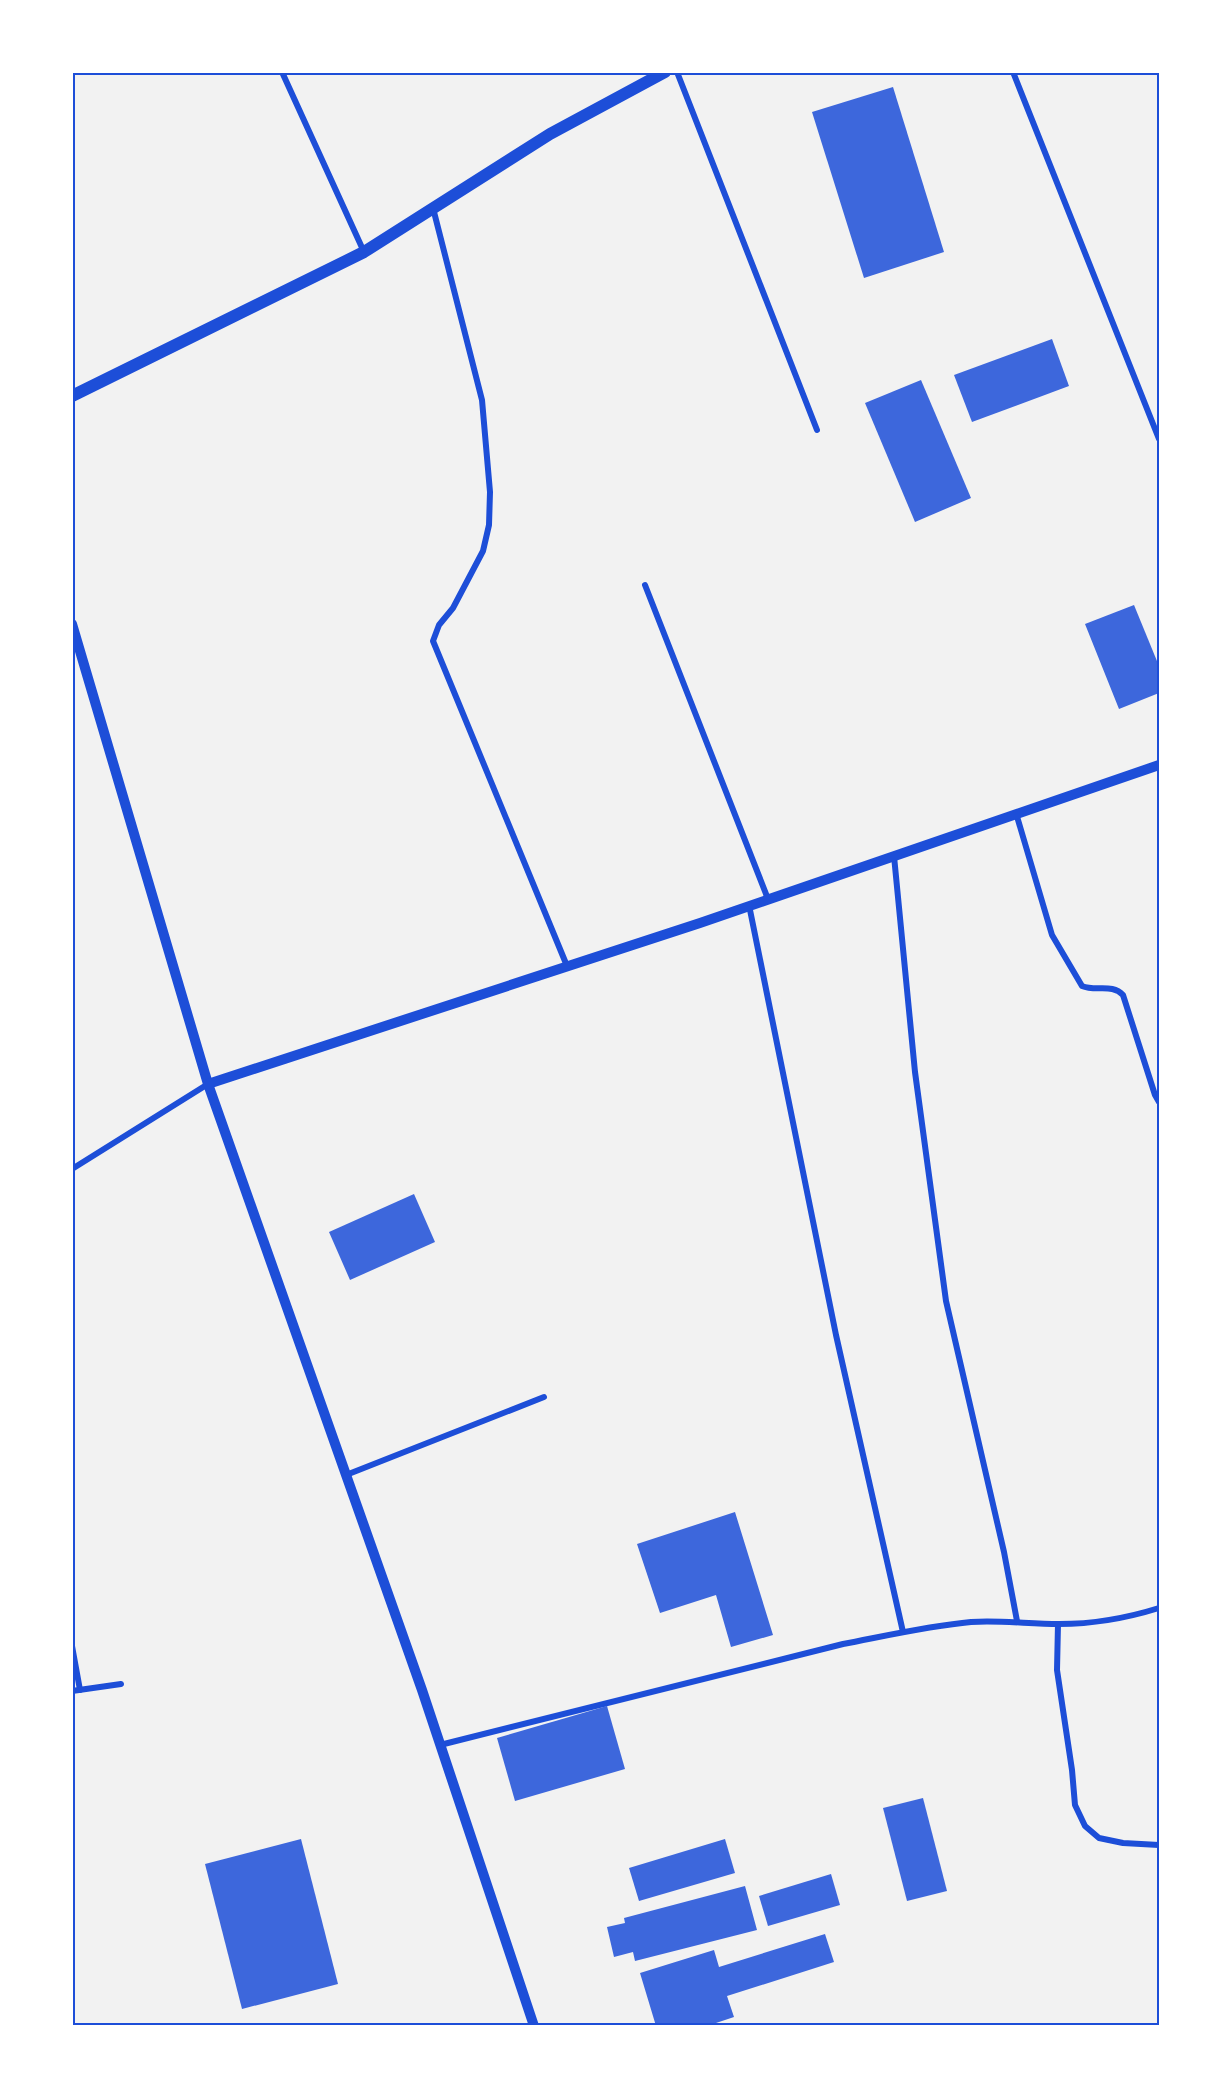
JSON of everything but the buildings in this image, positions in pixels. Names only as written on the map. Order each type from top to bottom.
[{"type":"main road","points":[[72,396],[364,252],[550,135],[665,72]]},
{"type":"street","points":[[282,72],[364,252]]},
{"type":"street","points":[[677,72],[817,430]]},
{"type":"street","points":[[1013,72],[1159,439]]},
{"type":"street","points":[[433,208],[482,399],[490,492],[489,525],[483,551],[453,608],[439,624],[433,641],[567,966]]},
{"type":"street","points":[[645,585],[768,899]]},
{"type":"street","points":[[72,624],[208,1084],[440,1745],[534,2026]]},
{"type":"street","points":[[72,1169],[208,1084],[768,899],[1159,765]]},
{"type":"street","points":[[1016,813],[1052,935],[1082,986],[1110,988],[1123,995],[1152,1087],[1159,1102]]},
{"type":"street","points":[[894,856],[915,1072],[946,1301],[1004,1552],[1017,1621]]},
{"type":"street","points":[[749,905],[836,1335],[903,1632]]},
{"type":"street","points":[[346,1475],[544,1397]]},
{"type":"street","points":[[440,1745],[843,1644],[903,1632],[971,1622],[1017,1621],[1058,1624],[1097,1622],[1159,1608]]},
{"type":"street","points":[[1058,1624],[1057,1670],[1075,1804],[1085,1826],[1099,1838],[1123,1843],[1159,1845]]},
{"type":"street","points":[[72,1646],[80,1690]]},
{"type":"street","points":[[72,1691],[121,1684]]}]
